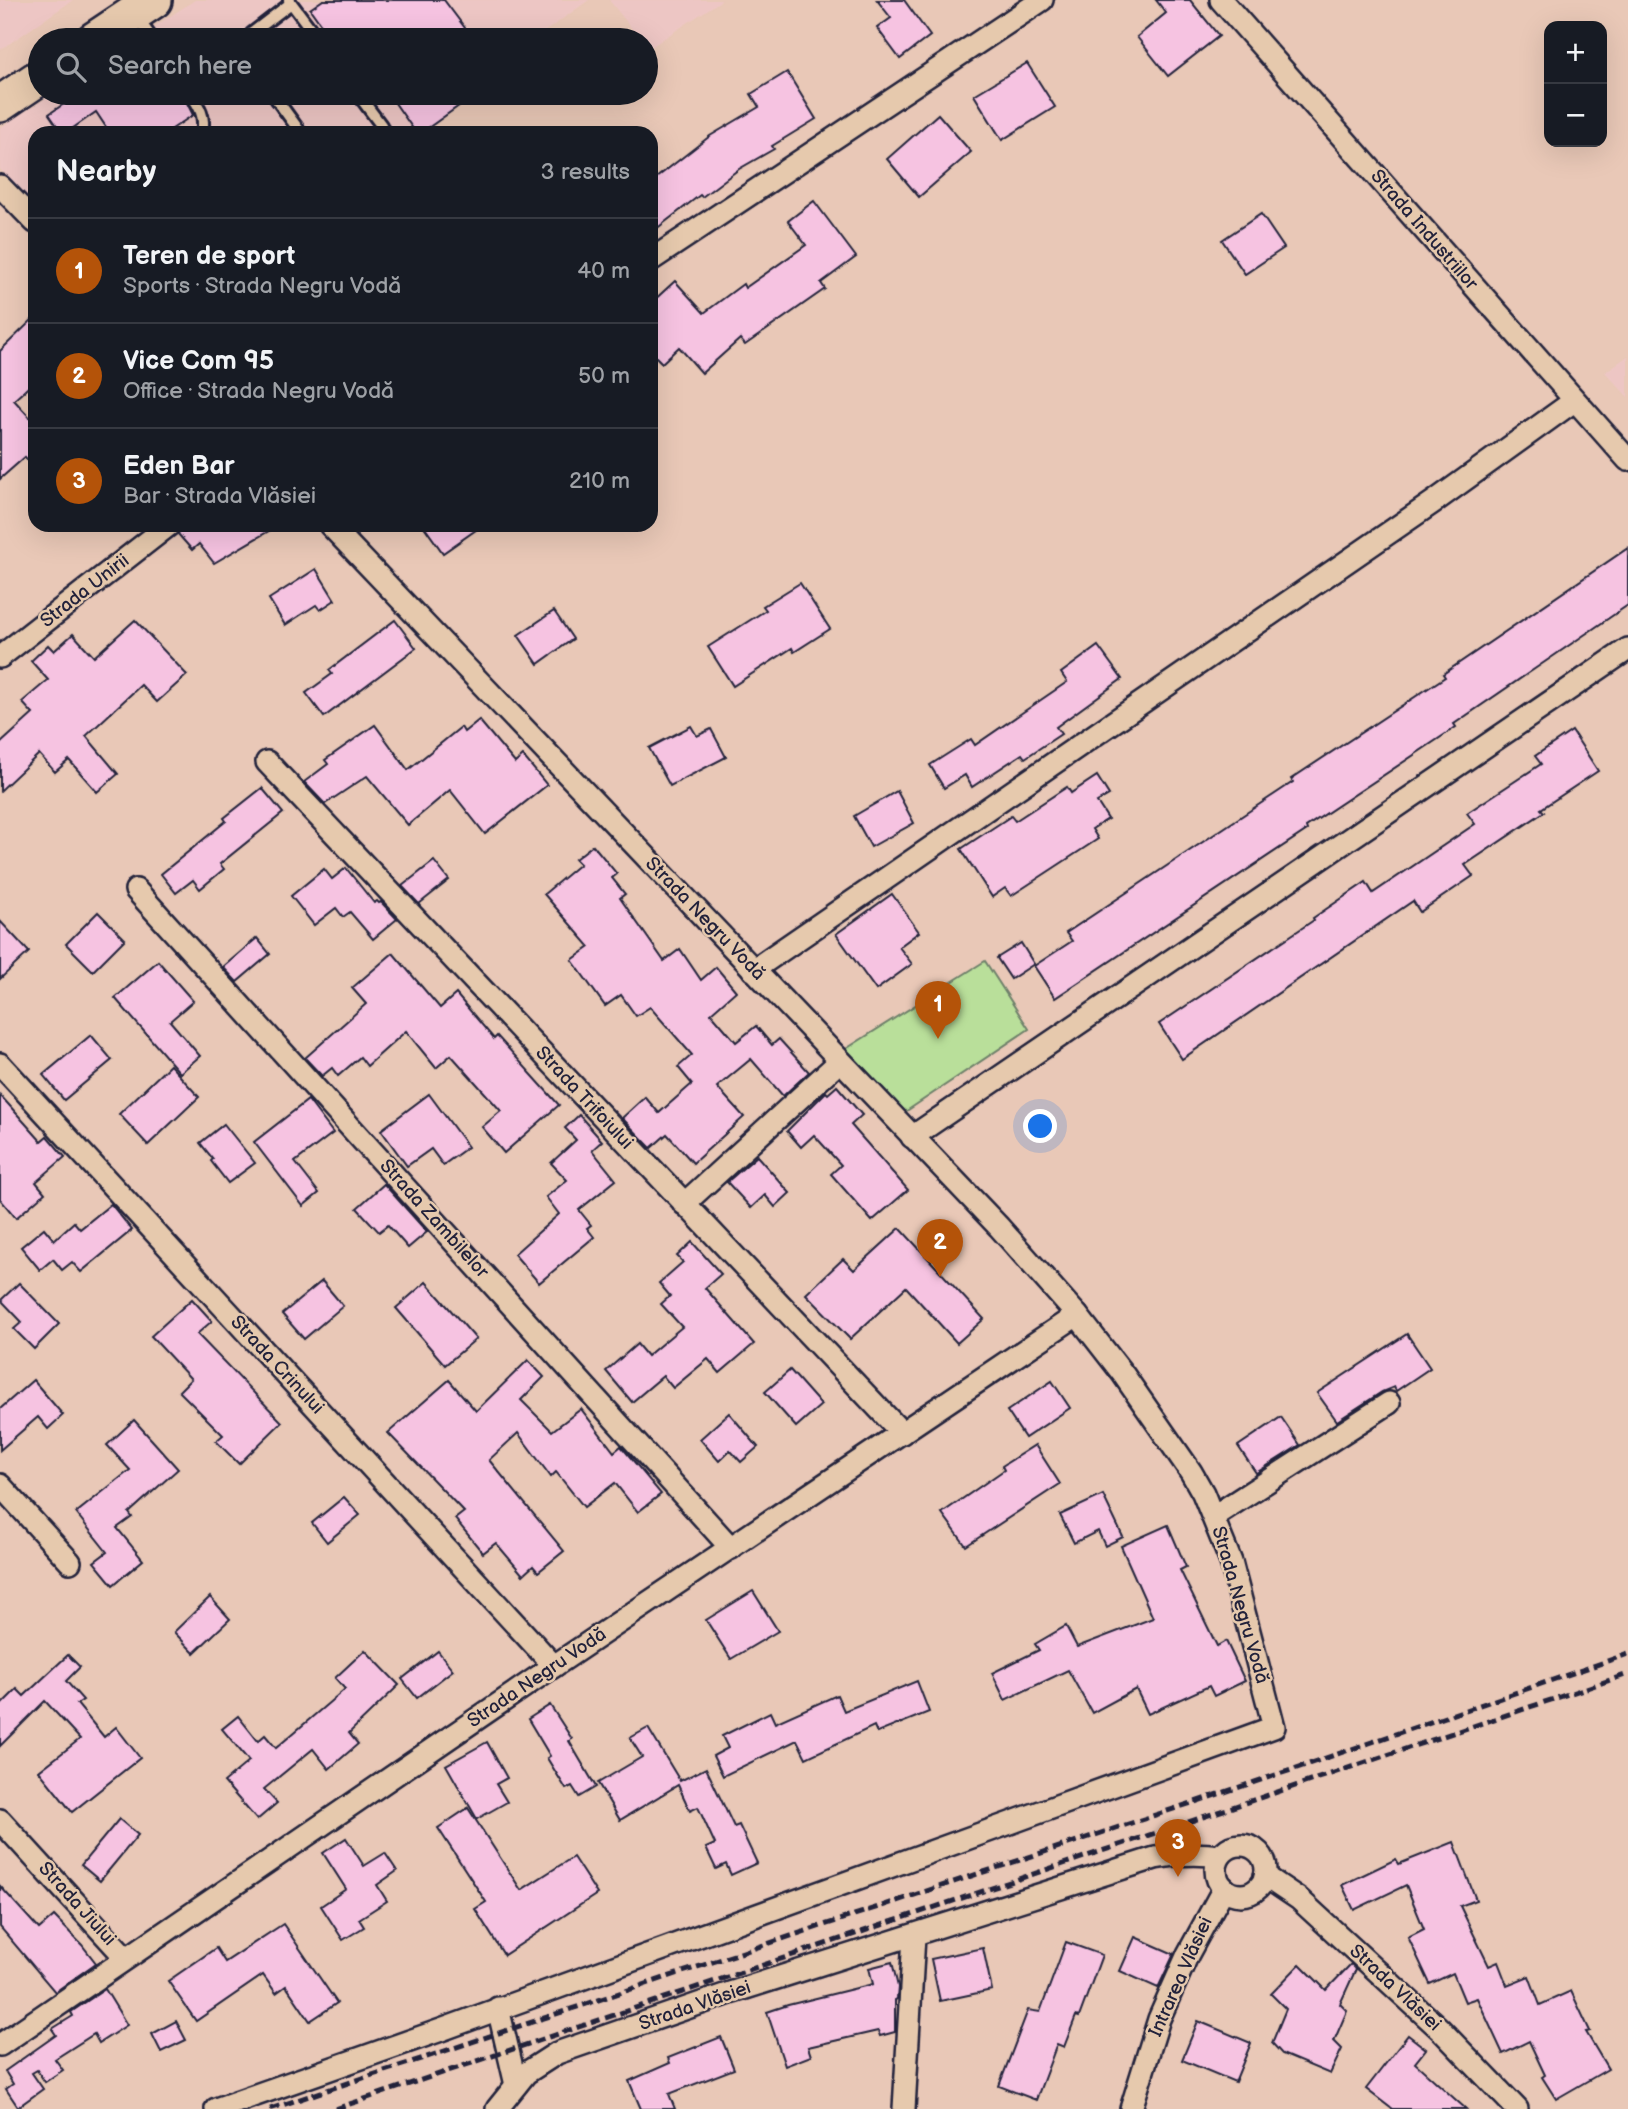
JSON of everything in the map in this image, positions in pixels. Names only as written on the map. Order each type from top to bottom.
[{"type":"main road","points":[[123,28],[147,18]]},
{"type":"main road","points":[[0,104],[28,85]]},
{"type":"street","points":[[658,255],[1042,0]]},
{"type":"street","name":"Strada Industriilor","points":[[1221,0],[1628,460]]},
{"type":"street","points":[[0,186],[28,215]]},
{"type":"street","points":[[753,970],[1435,501],[1574,401]]},
{"type":"street","name":"Strada Unirii","points":[[0,657],[160,532]]},
{"type":"street","name":"Strada Negru Vodă","points":[[337,532],[999,1227],[1077,1315],[1162,1429],[1191,1472],[1214,1516],[1238,1586],[1274,1727],[498,2008]]},
{"type":"street","points":[[912,1137],[1628,649]]},
{"type":"street","name":"Strada Trifoiului","points":[[267,762],[902,1433]]},
{"type":"street","name":"Strada Zambilelor","points":[[136,890],[731,1548]]},
{"type":"street","points":[[684,1204],[840,1061]]},
{"type":"street","name":"Strada Crinului","points":[[0,1063],[554,1666]]},
{"type":"street","name":"Strada Negru Vodă","points":[[0,2045],[554,1666],[1077,1315]]},
{"type":"street","points":[[1214,1516],[1389,1403]]},
{"type":"street","points":[[0,1485],[70,1562]]},
{"type":"street","name":"Strada Jiului","points":[[0,1820],[126,1958]]},
{"type":"street","points":[[1232,1846],[1247,1846],[1260,1854],[1266,1869],[1265,1876],[1261,1884],[1247,1894],[1230,1892],[1223,1888],[1216,1872],[1220,1856],[1232,1846]]},
{"type":"street","name":"Strada Vlăsiei","points":[[497,2109],[526,2073],[557,2053],[733,1992],[1154,1858],[1177,1854],[1220,1856]]},
{"type":"street","name":"Strada Vlăsiei","points":[[1265,1876],[1282,1885],[1310,1908],[1440,2029],[1517,2109]]},
{"type":"street","name":"Intrarea Vlăsiei","points":[[1131,2109],[1159,2019],[1188,1954],[1223,1888]]},
{"type":"street","points":[[904,2109],[914,1936]]},
{"type":"street","points":[[216,2109],[498,2008],[516,2085]]},
{"type":"lane","points":[[257,28],[290,1],[310,28]]},
{"type":"lane","points":[[199,105],[204,117],[203,126]]},
{"type":"lane","points":[[281,105],[296,126]]},
{"type":"lane","points":[[366,105],[381,126]]},
{"type":"shaded area","points":[[0,0],[73,0],[32,28],[28,28],[28,31],[0,50]]},
{"type":"shaded area","points":[[195,0],[589,0],[550,28],[152,28]]},
{"type":"shaded area","points":[[609,0],[722,0],[658,42],[658,28],[631,28]]},
{"type":"shaded area","points":[[35,105],[442,105],[413,126],[28,126],[28,199],[0,169],[0,128]]},
{"type":"shaded area","points":[[1628,356],[1628,397],[1605,372]]},
{"type":"green space","points":[[985,961],[1029,1029],[905,1112],[846,1049]]},
{"type":"building","points":[[323,0],[444,0],[465,28],[323,28],[310,9]]},
{"type":"building","points":[[877,0],[904,0],[930,36],[900,59],[877,28],[891,18]]},
{"type":"building","points":[[1156,0],[1190,0],[1219,36],[1168,76],[1137,37],[1166,13]]},
{"type":"building","points":[[1027,63],[1055,107],[1002,140],[974,95]]},
{"type":"building","points":[[787,72],[816,119],[772,146],[774,149],[739,169],[702,197],[700,195],[658,228],[658,177],[710,136],[759,107],[751,94]]},
{"type":"building","points":[[62,105],[188,105],[193,115],[176,126],[105,126],[96,112],[76,126],[57,126],[49,114]]},
{"type":"building","points":[[396,105],[460,105],[431,126],[411,126]]},
{"type":"building","points":[[938,114],[971,152],[919,197],[887,159]]},
{"type":"building","points":[[814,201],[856,257],[821,283],[825,289],[745,345],[740,339],[702,373],[679,347],[662,363],[658,359],[658,297],[675,281],[704,313],[743,284],[745,288],[806,245],[788,221]]},
{"type":"building","points":[[1261,214],[1284,248],[1245,274],[1222,240]]},
{"type":"building","points":[[28,324],[28,387],[14,400],[28,415],[28,460],[25,457],[0,479],[0,351]]},
{"type":"building","points":[[267,532],[214,563],[199,544],[192,550],[178,534]]},
{"type":"building","points":[[428,532],[473,532],[443,553]]},
{"type":"building","points":[[1628,548],[1628,605],[1454,724],[1456,727],[1306,827],[1307,830],[1055,998],[1034,966],[1072,941],[1066,933],[1293,782],[1291,779],[1445,677],[1443,674]]},
{"type":"building","points":[[316,569],[335,600],[320,610],[316,605],[285,625],[269,599]]},
{"type":"building","points":[[800,583],[830,629],[794,652],[792,648],[733,686],[708,647],[766,610],[763,606]]},
{"type":"building","points":[[554,611],[573,639],[538,664],[518,635]]},
{"type":"building","points":[[135,620],[187,675],[157,702],[141,685],[86,736],[118,774],[97,792],[69,760],[55,772],[39,754],[0,791],[0,744],[33,714],[22,702],[48,680],[31,661],[48,645],[54,651],[73,634],[94,657]]},
{"type":"building","points":[[395,620],[416,648],[324,717],[306,693],[332,674],[329,670]]},
{"type":"building","points":[[1098,646],[1122,679],[1056,727],[1061,734],[1025,758],[1022,754],[972,787],[965,775],[944,788],[930,765],[971,739],[975,745],[1067,682],[1061,673]]},
{"type":"building","points":[[479,720],[515,763],[523,756],[547,785],[485,834],[450,790],[408,825],[367,776],[325,804],[304,782],[328,764],[325,760],[375,725],[408,770],[461,727],[464,732]]},
{"type":"building","points":[[691,726],[697,736],[711,729],[726,757],[670,786],[649,748]]},
{"type":"building","points":[[1572,731],[1598,771],[1541,809],[1544,812],[1465,865],[1473,876],[1420,912],[1413,901],[1182,1059],[1159,1024],[1366,882],[1373,893],[1475,824],[1467,813],[1541,764],[1535,756]]},
{"type":"building","points":[[1097,776],[1109,795],[1097,802],[1108,819],[1092,829],[1098,839],[1011,896],[1005,888],[992,897],[961,849],[1011,816],[1015,821],[1067,787],[1071,793]]},
{"type":"building","points":[[262,788],[283,813],[220,864],[224,869],[200,889],[193,880],[176,893],[161,874]]},
{"type":"building","points":[[897,791],[914,823],[871,847],[854,816]]},
{"type":"building","points":[[593,845],[617,874],[612,878],[625,894],[620,898],[664,961],[680,949],[701,980],[716,967],[736,991],[711,1013],[736,1042],[756,1026],[772,1045],[779,1039],[809,1072],[783,1096],[751,1059],[717,1087],[744,1117],[693,1163],[667,1134],[651,1148],[622,1118],[645,1097],[659,1113],[692,1084],[678,1067],[692,1055],[650,1007],[636,1016],[621,995],[605,1006],[572,960],[590,947],[544,894],[580,864],[575,859]]},
{"type":"building","points":[[434,861],[449,880],[419,904],[402,886]]},
{"type":"building","points":[[346,868],[374,903],[381,902],[397,919],[373,939],[350,912],[343,917],[336,908],[314,925],[291,896],[324,869],[332,879]]},
{"type":"building","points":[[892,894],[919,932],[899,947],[912,964],[876,990],[836,934]]},
{"type":"building","points":[[98,912],[125,939],[93,971],[66,944]]},
{"type":"building","points":[[0,921],[29,952],[0,979]]},
{"type":"building","points":[[257,938],[270,954],[237,982],[223,967]]},
{"type":"building","points":[[1021,943],[1034,964],[1011,979],[997,958]]},
{"type":"building","points":[[393,953],[440,1008],[456,994],[494,1039],[497,1036],[559,1105],[504,1153],[482,1127],[501,1111],[451,1055],[436,1068],[406,1031],[367,1066],[360,1057],[338,1076],[332,1068],[322,1076],[305,1058],[366,1004],[352,988]]},
{"type":"building","points":[[158,961],[193,1001],[170,1021],[200,1056],[180,1073],[115,998]]},
{"type":"building","points":[[91,1035],[112,1060],[64,1100],[43,1075]]},
{"type":"building","points":[[170,1065],[199,1097],[148,1145],[119,1114]]},
{"type":"building","points":[[837,1086],[862,1115],[851,1125],[908,1190],[872,1221],[831,1174],[841,1165],[814,1135],[801,1147],[787,1131],[826,1092],[828,1094]]},
{"type":"building","points":[[429,1094],[468,1147],[443,1165],[431,1149],[407,1166],[381,1130]]},
{"type":"building","points":[[0,1095],[41,1141],[47,1136],[65,1157],[36,1182],[45,1193],[16,1218],[0,1199]]},
{"type":"building","points":[[308,1100],[333,1133],[295,1162],[319,1193],[303,1206],[254,1142]]},
{"type":"building","points":[[579,1115],[602,1141],[592,1150],[616,1180],[579,1210],[591,1225],[587,1228],[594,1237],[539,1283],[514,1254],[559,1214],[546,1197],[567,1180],[551,1163],[576,1140],[565,1128]]},
{"type":"building","points":[[224,1124],[255,1163],[228,1183],[200,1143]]},
{"type":"building","points":[[757,1156],[790,1193],[775,1207],[765,1195],[751,1208],[727,1182]]},
{"type":"building","points":[[384,1184],[427,1232],[408,1248],[388,1225],[379,1232],[357,1208]]},
{"type":"building","points":[[111,1204],[132,1230],[81,1272],[72,1262],[62,1270],[53,1259],[40,1270],[21,1247],[44,1228],[54,1240],[74,1222],[80,1229]]},
{"type":"building","points":[[900,1228],[984,1319],[957,1343],[906,1287],[850,1339],[806,1294],[843,1259],[854,1270]]},
{"type":"building","points":[[692,1242],[721,1274],[705,1288],[754,1344],[720,1373],[708,1359],[673,1388],[663,1376],[632,1402],[606,1371],[637,1344],[647,1356],[682,1327],[661,1304],[670,1296],[659,1283],[683,1262],[677,1256]]},
{"type":"building","points":[[322,1281],[343,1306],[304,1339],[282,1314]]},
{"type":"building","points":[[426,1282],[476,1339],[445,1365],[396,1308]]},
{"type":"building","points":[[19,1283],[59,1324],[34,1349],[14,1329],[22,1322],[1,1300]]},
{"type":"building","points":[[192,1299],[212,1321],[197,1334],[282,1422],[239,1464],[216,1441],[223,1435],[179,1391],[191,1379],[151,1336]]},
{"type":"building","points":[[1407,1334],[1430,1368],[1396,1391],[1394,1387],[1382,1392],[1337,1421],[1317,1393]]},
{"type":"building","points":[[528,1360],[544,1377],[521,1400],[552,1431],[581,1409],[614,1452],[621,1446],[661,1494],[638,1512],[615,1483],[584,1507],[556,1472],[551,1477],[518,1433],[489,1460],[564,1551],[538,1572],[533,1566],[523,1575],[496,1543],[483,1553],[455,1519],[464,1512],[388,1433],[449,1380],[476,1411]]},
{"type":"building","points":[[790,1370],[821,1405],[796,1427],[765,1392]]},
{"type":"building","points":[[33,1380],[63,1415],[48,1429],[38,1417],[0,1450],[0,1409]]},
{"type":"building","points":[[1052,1381],[1070,1408],[1025,1438],[1007,1411]]},
{"type":"building","points":[[729,1413],[758,1447],[741,1462],[730,1450],[719,1461],[700,1439]]},
{"type":"building","points":[[1281,1417],[1300,1445],[1256,1473],[1238,1446]]},
{"type":"building","points":[[134,1420],[178,1469],[129,1513],[132,1517],[117,1528],[143,1560],[113,1585],[94,1562],[107,1552],[76,1513],[130,1470],[107,1445]]},
{"type":"building","points":[[1035,1445],[1060,1484],[966,1546],[942,1513],[1004,1470],[1002,1466]]},
{"type":"building","points":[[1103,1495],[1123,1537],[1105,1546],[1098,1531],[1074,1543],[1060,1515]]},
{"type":"building","points":[[344,1497],[360,1515],[327,1542],[312,1523]]},
{"type":"building","points":[[1168,1525],[1186,1567],[1180,1570],[1217,1646],[1226,1641],[1245,1681],[1214,1696],[1209,1686],[1148,1714],[1136,1689],[1092,1713],[1068,1670],[1005,1700],[992,1673],[1039,1650],[1035,1644],[1066,1626],[1077,1647],[1153,1618],[1121,1546]]},
{"type":"building","points":[[753,1591],[778,1631],[731,1659],[706,1620]]},
{"type":"building","points":[[210,1597],[230,1619],[194,1653],[174,1632]]},
{"type":"building","points":[[365,1650],[399,1685],[349,1733],[358,1744],[329,1769],[313,1749],[264,1789],[277,1803],[257,1820],[224,1782],[249,1761],[222,1729],[238,1716],[258,1741],[265,1735],[276,1748],[345,1689],[335,1678]]},
{"type":"building","points":[[438,1651],[453,1670],[417,1698],[402,1679]]},
{"type":"building","points":[[68,1655],[80,1667],[66,1681],[83,1700],[77,1704],[104,1737],[116,1727],[140,1758],[72,1812],[39,1771],[80,1739],[45,1701],[0,1746],[0,1706],[17,1689],[24,1696]]},
{"type":"building","points":[[917,1681],[929,1712],[877,1733],[874,1726],[806,1758],[797,1740],[723,1776],[713,1756],[728,1748],[722,1736],[770,1712],[775,1723],[837,1695],[844,1711]]},
{"type":"building","points":[[550,1705],[572,1739],[569,1741],[596,1787],[579,1797],[572,1786],[566,1789],[528,1719]]},
{"type":"building","points":[[648,1728],[680,1781],[706,1768],[734,1827],[739,1825],[757,1863],[731,1875],[726,1864],[716,1869],[706,1848],[715,1844],[698,1807],[690,1811],[678,1785],[620,1820],[598,1783],[642,1757],[630,1738]]},
{"type":"building","points":[[487,1742],[507,1778],[496,1784],[507,1802],[477,1819],[446,1765]]},
{"type":"building","points":[[468,1808],[521,1890],[573,1857],[597,1894],[504,1955],[475,1909],[486,1902],[438,1828]]},
{"type":"building","points":[[119,1819],[138,1835],[100,1881],[81,1865]]},
{"type":"building","points":[[346,1838],[364,1866],[385,1853],[397,1871],[377,1885],[387,1901],[359,1919],[364,1927],[343,1940],[321,1906],[346,1889],[323,1853]]},
{"type":"building","points":[[1454,1842],[1476,1900],[1460,1906],[1489,1966],[1498,1962],[1507,1985],[1529,1976],[1540,2005],[1571,1991],[1590,2031],[1586,2032],[1608,2069],[1556,2099],[1542,2077],[1545,2075],[1529,2041],[1503,2054],[1477,1998],[1465,2002],[1453,1973],[1430,1984],[1408,1937],[1424,1929],[1406,1885],[1354,1910],[1342,1885],[1396,1859],[1399,1864]]},
{"type":"building","points":[[0,1886],[39,1929],[54,1916],[96,1963],[55,1992],[0,1927]]},
{"type":"building","points":[[283,1924],[337,2003],[310,2021],[286,1986],[276,1993],[263,1975],[196,2021],[168,1981],[216,1948],[225,1962]]},
{"type":"building","points":[[1135,1937],[1174,1954],[1158,1988],[1120,1971]]},
{"type":"building","points":[[1066,1942],[1102,1955],[1079,2017],[1076,2016],[1064,2047],[1057,2044],[1036,2100],[999,2086],[1028,2010],[1040,2012]]},
{"type":"building","points":[[983,1948],[992,1990],[940,2001],[931,1959]]},
{"type":"building","points":[[892,1962],[898,1987],[895,2000],[895,2032],[880,2036],[878,2031],[808,2047],[811,2056],[785,2066],[767,2012],[873,1984],[869,1968]]},
{"type":"building","points":[[1300,1964],[1326,1990],[1351,1964],[1356,1969],[1340,2004],[1347,2011],[1334,2041],[1342,2049],[1330,2074],[1282,2054],[1272,2043],[1286,2009],[1271,1994]]},
{"type":"building","points":[[105,1989],[127,2025],[99,2043],[94,2034],[55,2059],[63,2070],[45,2082],[37,2070],[32,2073],[43,2089],[18,2107],[6,2089],[13,2084],[5,2071],[56,2035],[52,2029],[73,2016],[71,2012]]},
{"type":"building","points":[[176,2021],[186,2040],[161,2052],[152,2034]]},
{"type":"building","points":[[1198,2021],[1251,2043],[1235,2082],[1182,2060]]},
{"type":"building","points":[[1408,2035],[1426,2049],[1415,2063],[1466,2109],[1392,2109],[1366,2089]]},
{"type":"building","points":[[721,2037],[734,2069],[669,2094],[675,2109],[641,2109],[629,2081],[670,2063],[668,2058]]},
{"type":"railway","points":[[270,2109],[1291,1770],[1628,1654]]},
{"type":"railway","points":[[335,2109],[1628,1674]]},
{"type":"place","name":"Teren de sport","points":[[938,1039]]},
{"type":"place","name":"Vice Com 95","points":[[940,1277]]},
{"type":"place","name":"Eden Bar","points":[[1178,1877]]}]
